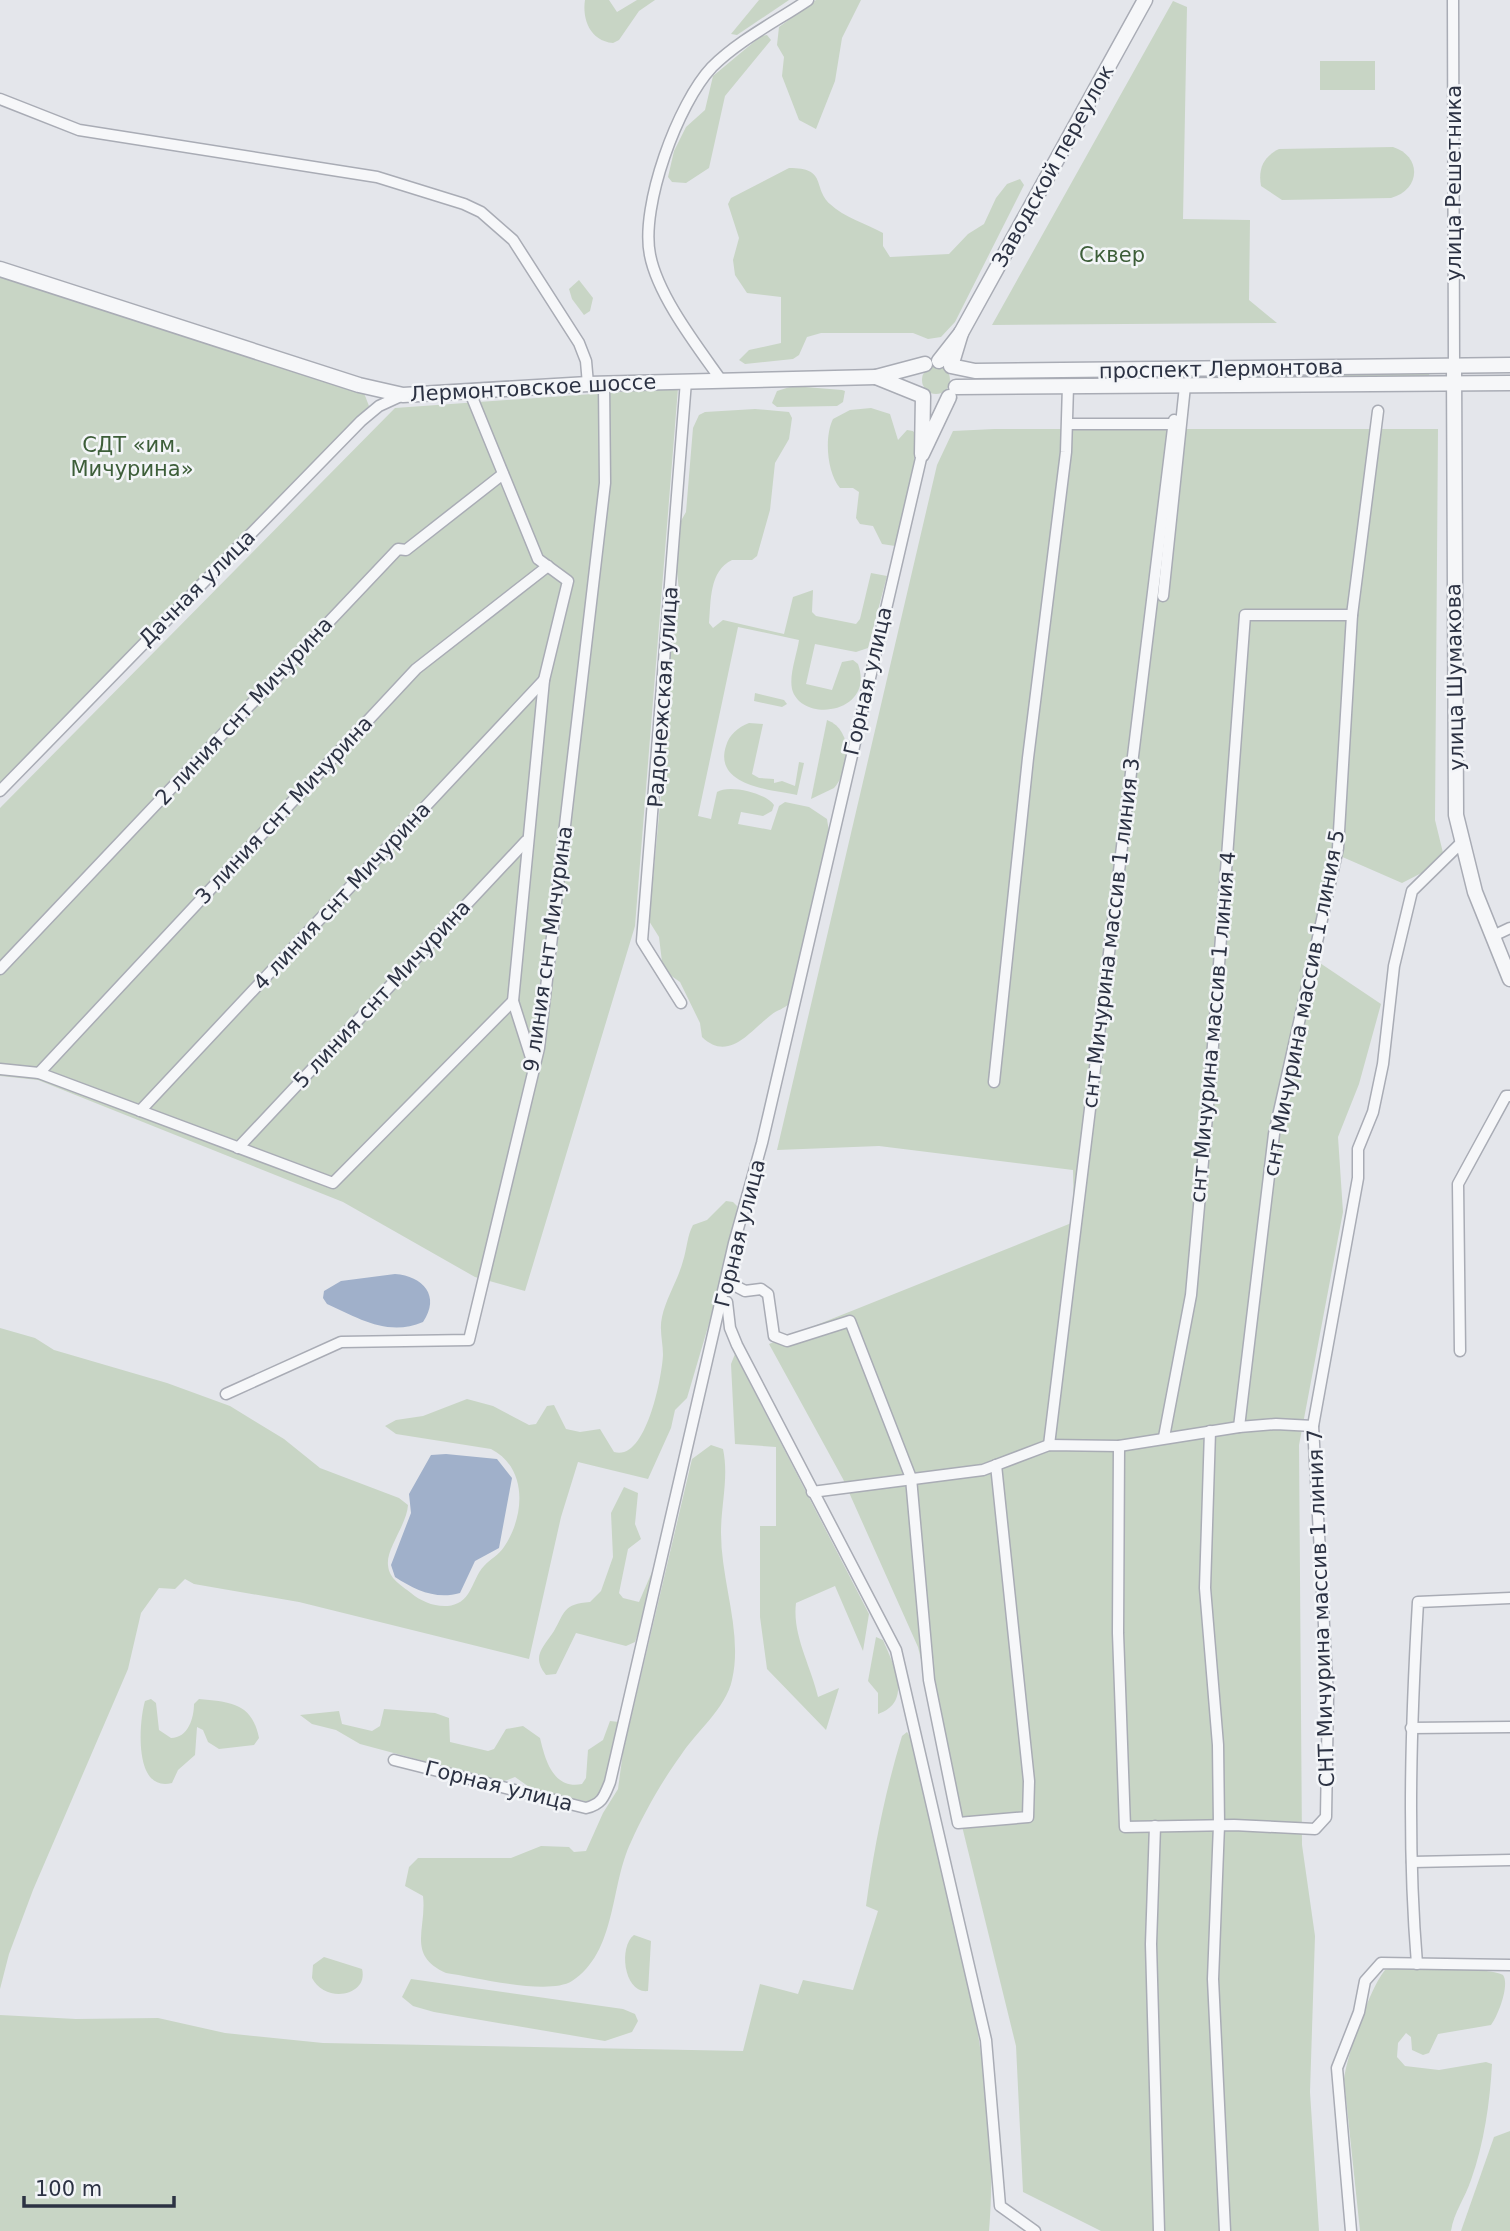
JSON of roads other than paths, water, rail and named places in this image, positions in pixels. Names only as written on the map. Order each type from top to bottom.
[{"type":"street","points":[[720,380],[677,317],[650,255],[649,209],[655,183],[677,128],[701,80],[730,53],[808,0]]},
{"type":"street","name":"Заводской переулок","points":[[938,364],[961,333],[1144,0]]},
{"type":"street","name":"улица Решетника","points":[[1453,0],[1454,365]]},
{"type":"street","points":[[0,99],[79,130],[377,177],[464,204],[481,212],[513,240],[579,343],[586,361],[588,384]]},
{"type":"street","name":"Лермонтовское шоссе","points":[[0,269],[359,385],[402,395],[588,384],[876,377]]},
{"type":"street","points":[[961,333],[965,359],[975,371]]},
{"type":"street","points":[[922,454],[923,396],[916,380],[938,364]]},
{"type":"street","points":[[876,377],[938,364],[956,376],[953,392],[922,454]]},
{"type":"street","name":"проспект Лермонтова","points":[[938,364],[975,371],[1510,365]]},
{"type":"street","name":"улица Шумакова","points":[[1454,365],[1456,815],[1475,892],[1510,979]]},
{"type":"street","points":[[876,377],[939,401],[953,392]]},
{"type":"street","name":"Радонежская улица","points":[[681,1003],[642,941],[686,381]]},
{"type":"street","name":"проспект Лермонтова","points":[[953,392],[1068,386],[1510,383]]},
{"type":"street","name":"9 линия снт Мичурина","points":[[226,1394],[341,1342],[469,1340],[534,1067],[603,495],[604,384]]},
{"type":"street","points":[[994,1082],[1028,758],[1068,424],[1068,386]]},
{"type":"street","points":[[1163,596],[1185,386]]},
{"type":"street","points":[[469,390],[538,559],[568,581],[544,680],[526,841],[513,1001],[534,1067]]},
{"type":"street","name":"Дачная улица","points":[[0,791],[361,421],[379,406],[402,395]]},
{"type":"street","name":"снт Мичурина массив 1 линия 5","points":[[1239,1427],[1274,1134],[1338,848],[1352,615],[1378,411]]},
{"type":"street","name":"снт Мичурина массив 1 линия 3","points":[[1049,1445],[1173,422],[1068,424]]},
{"type":"street","name":"Горная улица","points":[[394,1760],[586,1808],[598,1805],[604,1799],[922,454]]},
{"type":"street","name":"2 линия снт Мичурина","points":[[0,969],[398,549],[406,550],[503,474]]},
{"type":"street","name":"3 линия снт Мичурина","points":[[38,1073],[416,669],[548,566]]},
{"type":"street","name":"снт Мичурина массив 1 линия 4","points":[[1164,1437],[1191,1295],[1211,1072],[1245,615],[1352,615]]},
{"type":"street","name":"4 линия снт Мичурина","points":[[140,1111],[544,680]]},
{"type":"street","name":"5 линия снт Мичурина","points":[[238,1148],[526,841]]},
{"type":"street","name":"СНТ Мичурина массив 1 линия 7","points":[[1219,1825],[1315,1829],[1326,1817],[1328,1697],[1313,1426],[1358,1178],[1358,1149],[1373,1112],[1383,1064],[1394,966],[1412,891],[1463,841]]},
{"type":"street","points":[[1493,936],[1510,928]]},
{"type":"street","points":[[0,1069],[38,1073],[333,1183],[513,1001]]},
{"type":"street","points":[[1460,1351],[1458,1184],[1506,1096],[1510,1096]]},
{"type":"street","points":[[728,1282],[745,1292],[761,1289],[768,1294],[774,1336],[787,1341],[850,1321],[911,1478],[929,1680],[958,1823],[1028,1817],[1029,1781],[996,1465]]},
{"type":"street","points":[[728,1282],[730,1328],[812,1492],[896,1650],[986,2040],[1000,2206],[1035,2231]]},
{"type":"street","points":[[812,1492],[983,1470],[1049,1445],[1119,1446],[1239,1427],[1276,1424],[1313,1426]]},
{"type":"street","points":[[1210,1431],[1205,1588],[1218,1745],[1219,1825],[1213,1979],[1225,2231]]},
{"type":"street","points":[[1119,1446],[1118,1633],[1125,1827],[1219,1825]]},
{"type":"street","points":[[1418,1964],[1412,1862],[1411,1728],[1418,1601],[1510,1598]]},
{"type":"street","points":[[1411,1728],[1510,1727]]},
{"type":"street","points":[[1155,1826],[1151,1944],[1159,2231]]},
{"type":"street","points":[[1412,1862],[1510,1860]]},
{"type":"street","points":[[1351,2231],[1336,2068],[1359,2012],[1365,1981],[1381,1963],[1510,1965]]},
{"type":"water","points":[[395,1274],[414,1279],[426,1289],[430,1304],[423,1322],[410,1326],[385,1327],[327,1304],[323,1298],[324,1291],[341,1281]]},
{"type":"water","points":[[431,1455],[497,1459],[512,1478],[499,1548],[475,1561],[460,1593],[451,1595],[418,1590],[395,1577],[391,1565],[411,1513],[409,1494]]},
{"type":"park label","name":"Сквер","points":[[1112,255]]},
{"type":"park label","name":"СДТ «им. Мичурина»","points":[[132,457]]}]
